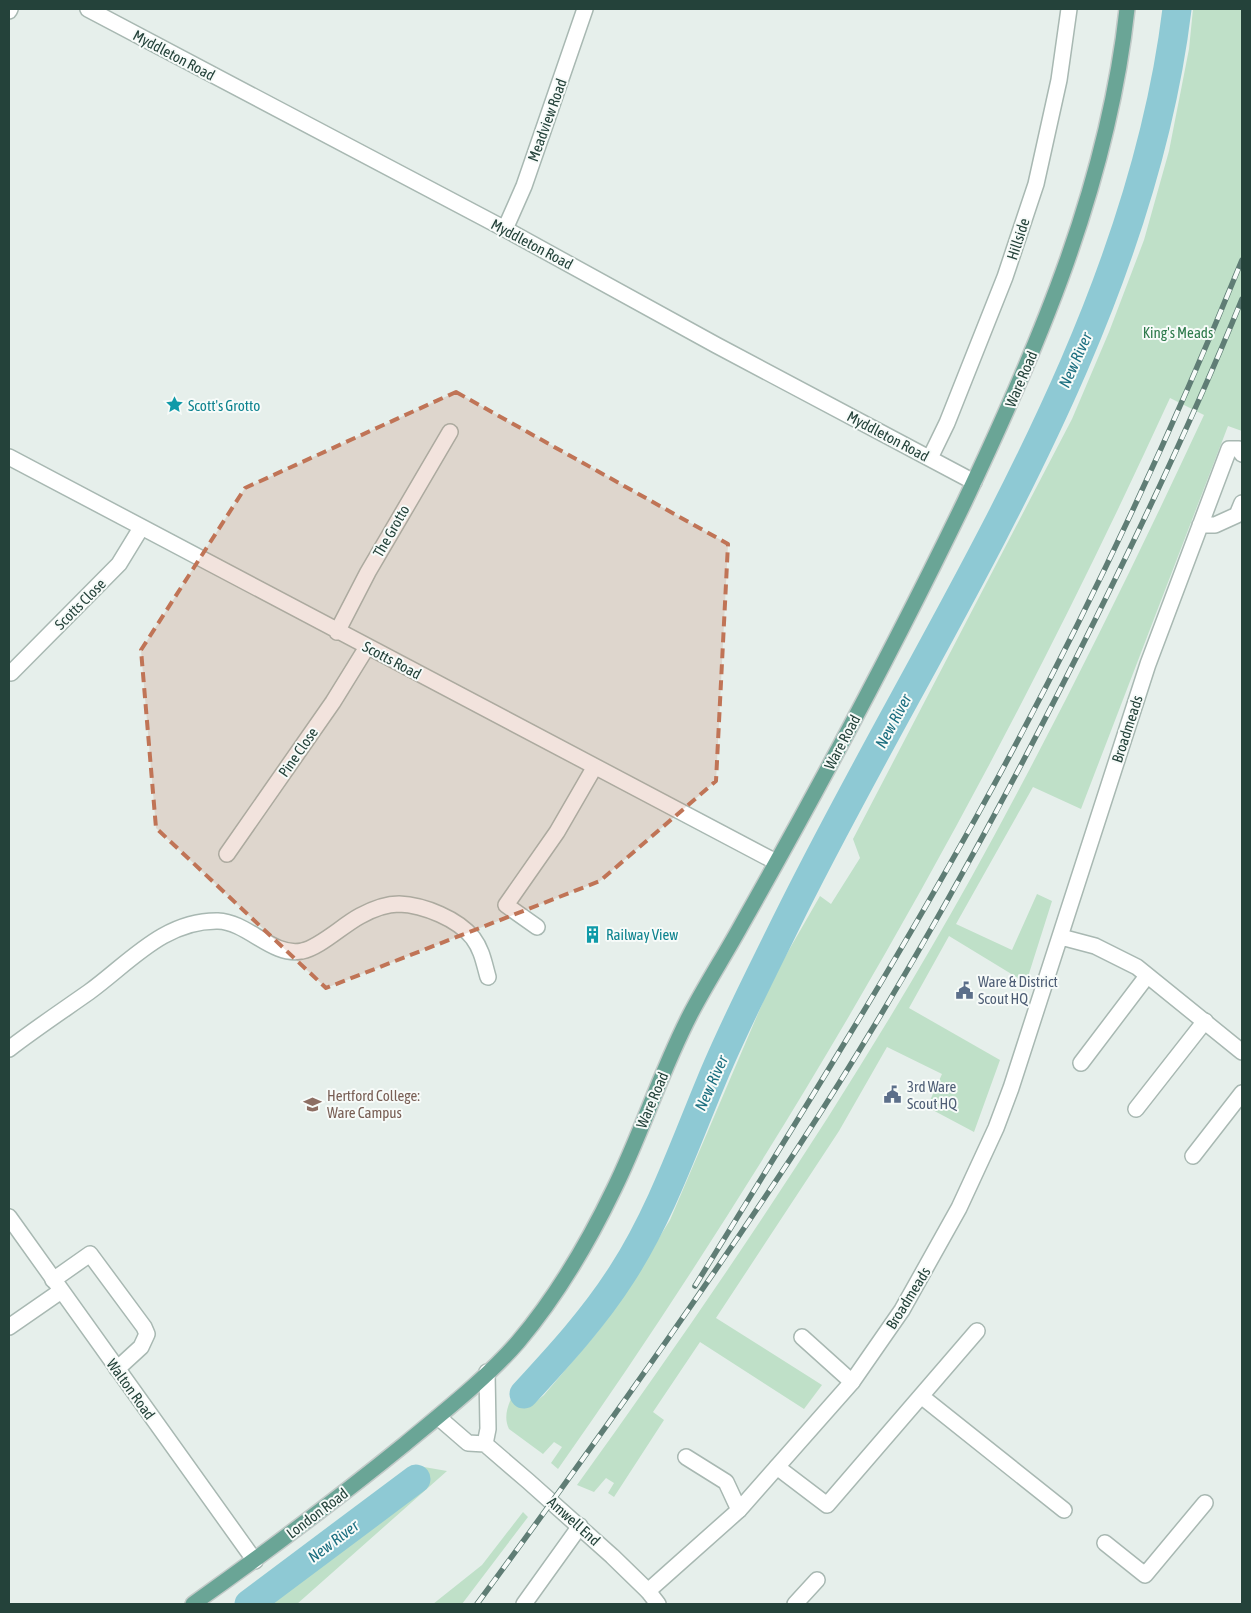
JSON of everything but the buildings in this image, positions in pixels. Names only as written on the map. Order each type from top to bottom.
[{"type":"main road","name":"Ware Road","points":[[438,1417],[516,1345],[552,1299],[583,1250],[615,1188],[688,1019],[914,608],[1020,384],[1068,261],[1093,182],[1114,97],[1127,9]]},
{"type":"main road","name":"London Road","points":[[192,1604],[255,1561],[438,1417]]},
{"type":"street","name":"Myddleton Road","points":[[88,9],[505,229],[716,345],[974,482]]},
{"type":"street","name":"Meadview Road","points":[[505,229],[524,186],[585,9]]},
{"type":"street","name":"Hillside","points":[[930,458],[947,423],[1005,277],[1036,184],[1050,125],[1069,9]]},
{"type":"street","name":"The Grotto","points":[[337,632],[368,572],[450,432]]},
{"type":"street","name":"Broadmeads","points":[[648,1591],[739,1510],[852,1382],[902,1310],[977,1172],[1011,1088],[1148,664],[1229,449],[1239,449],[1242,454]]},
{"type":"street","name":"Scotts Road","points":[[9,457],[594,768],[776,862]]},
{"type":"street","points":[[1200,524],[1215,525],[1237,515],[1242,503]]},
{"type":"street","name":"Scotts Close","points":[[11,674],[119,564],[141,528]]},
{"type":"street","name":"Pine Close","points":[[227,854],[333,702],[368,647]]},
{"type":"street","points":[[537,928],[506,904],[557,832],[594,768]]},
{"type":"street","points":[[9,1049],[168,932],[207,922],[220,921],[233,924],[279,948],[292,952],[303,951],[362,915],[384,906],[399,904],[428,911],[452,921],[464,929],[481,951],[488,977]]},
{"type":"street","points":[[1061,937],[1112,954],[1147,976],[1242,1052]]},
{"type":"street","points":[[1081,1063],[1147,976]]},
{"type":"street","points":[[1136,1109],[1205,1022]]},
{"type":"street","points":[[1193,1156],[1242,1093]]},
{"type":"street","name":"Walton Road","points":[[9,1217],[255,1561]]},
{"type":"street","points":[[9,1327],[57,1286],[90,1254],[144,1327],[147,1334],[141,1347],[117,1369]]},
{"type":"street","points":[[777,1467],[827,1505],[977,1331]]},
{"type":"street","points":[[802,1337],[852,1382]]},
{"type":"street","points":[[485,1444],[488,1429],[487,1372]]},
{"type":"street","points":[[921,1396],[1064,1510]]},
{"type":"street","name":"Amwell End","points":[[438,1417],[468,1443],[485,1444],[580,1526],[648,1591],[658,1604]]},
{"type":"street","points":[[686,1457],[726,1482],[739,1510]]},
{"type":"street","points":[[1105,1543],[1145,1575],[1205,1503]]},
{"type":"street","points":[[524,1604],[580,1526]]},
{"type":"street","points":[[795,1604],[817,1580]]},
{"type":"highlighted area","points":[[456,392],[728,544],[716,781],[600,881],[326,988],[156,828],[141,650],[245,488]]},
{"type":"green space","name":"King's Meads","points":[[1193,9],[1242,9],[1242,431],[1228,426],[1081,809],[1033,787],[956,924],[1012,950],[1037,894],[1052,901],[1026,983],[949,936],[909,1008],[1000,1060],[974,1132],[927,1107],[942,1074],[887,1047],[839,1131],[716,1318],[822,1385],[804,1409],[700,1342],[653,1412],[664,1420],[614,1497],[608,1493],[614,1483],[606,1478],[594,1492],[577,1485],[682,1337],[783,1187],[880,1034],[971,878],[1033,764],[1092,648],[1204,415],[1170,398],[1036,676],[964,812],[889,947],[811,1081],[730,1212],[645,1342],[558,1469],[551,1463],[562,1447],[554,1442],[543,1454],[509,1429],[506,1418],[512,1397],[517,1387],[533,1404],[544,1395],[600,1329],[620,1301],[670,1220],[774,976],[820,896],[831,904],[860,858],[853,839],[1072,419],[1109,332],[1144,240],[1169,151],[1189,49]]},
{"type":"green space","points":[[424,1467],[447,1471],[297,1604],[268,1604],[421,1485],[411,1473]]},
{"type":"green space","points":[[523,1512],[528,1517],[462,1604],[433,1604],[482,1565]]},
{"type":"waterway","name":"New River","points":[[524,1394],[588,1321],[636,1252],[670,1181],[746,1003],[843,813],[1021,480],[1074,366],[1119,250],[1155,131],[1177,9]]},
{"type":"waterway","name":"New River","points":[[249,1604],[416,1479]]},
{"type":"railway","points":[[695,1286],[875,993],[1015,747],[1085,610],[1151,471],[1242,260]]},
{"type":"railway","points":[[477,1604],[640,1379],[719,1265],[838,1085],[917,954],[1027,754],[1096,618],[1172,460],[1242,299]]},
{"type":"place","name":"Scott's Grotto","points":[[174,405]]},
{"type":"place","name":"Railway View","points":[[592,934]]},
{"type":"place","name":"Ware & District Scout HQ","points":[[964,990]]},
{"type":"place","name":"3rd Ware Scout HQ","points":[[893,1095]]},
{"type":"place","name":"Hertford College: Ware Campus","points":[[313,1104]]}]
